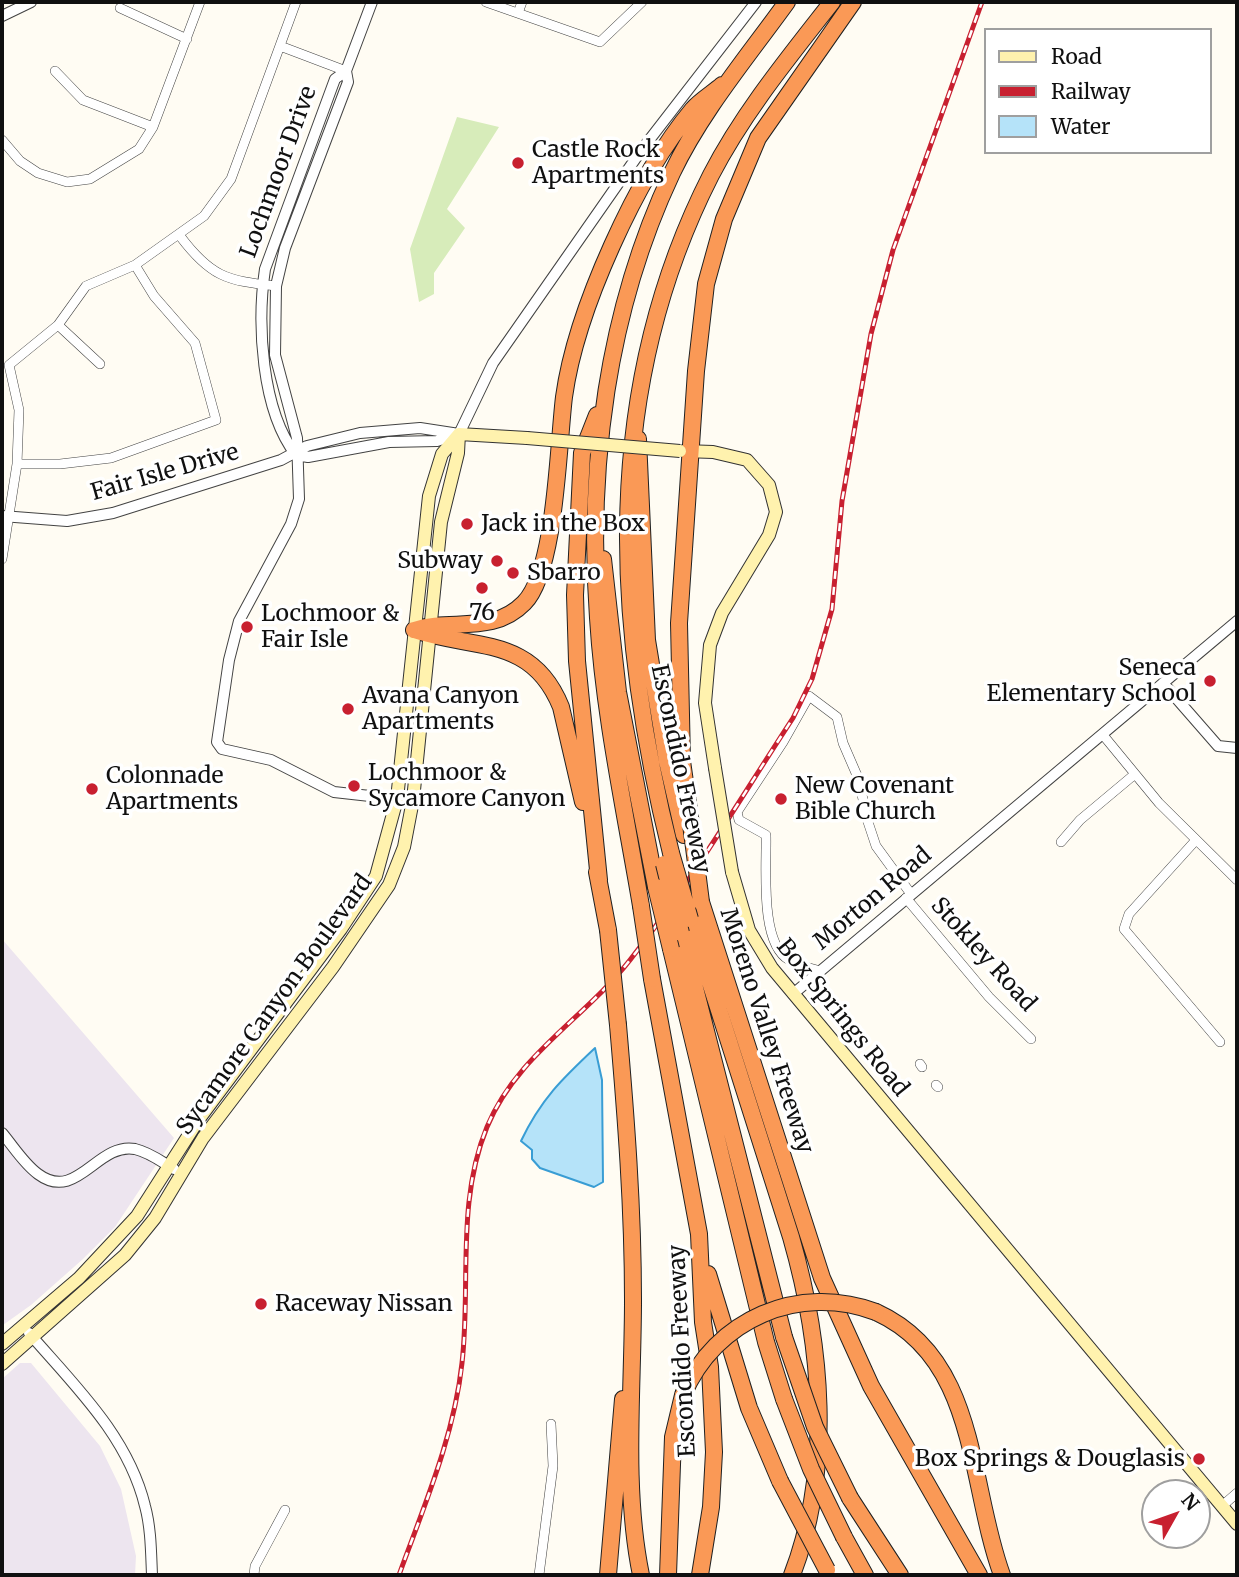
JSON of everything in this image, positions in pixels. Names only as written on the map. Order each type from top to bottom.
[{"type":"highway","name":"Escondido Freeway","points":[[700,1575],[711,1507],[713,1442],[699,1234],[652,979],[605,689],[598,620],[595,533],[603,400],[637,266],[673,173],[732,78],[787,2]]},
{"type":"highway","name":"Escondido Freeway","points":[[792,1575],[812,1502],[818,1447],[813,1333],[804,1284],[791,1237],[685,926],[667,858],[630,632],[625,535],[629,461],[644,363],[671,266],[711,175],[739,125],[832,2]]},
{"type":"highway","points":[[687,830],[678,679],[681,558],[686,451],[701,314],[724,219],[758,138],[853,2]]},
{"type":"highway","points":[[414,630],[464,626],[500,619],[524,603],[534,591],[545,557],[565,394],[592,293],[644,186],[667,147],[694,107],[732,78]]},
{"type":"highway","points":[[644,363],[634,396],[626,455],[621,517],[621,599],[635,719],[667,858]]},
{"type":"highway","points":[[599,880],[577,661],[575,595],[582,453],[603,400]]},
{"type":"highway","points":[[636,419],[647,640],[667,761],[687,830]]},
{"type":"highway","points":[[595,533],[606,571],[616,678],[630,765],[656,887],[763,1329],[784,1399],[811,1469],[865,1575]]},
{"type":"highway","points":[[431,630],[503,648],[527,662],[547,681],[556,695],[565,720],[608,930],[618,1025],[627,1131],[633,1295],[632,1514],[640,1569]]},
{"type":"highway","name":"Moreno Valley Freeway","points":[[687,830],[701,902],[822,1278],[871,1386],[979,1575]]},
{"type":"highway","points":[[685,926],[784,1337],[815,1427],[850,1498],[900,1575]]},
{"type":"highway","points":[[699,1234],[725,1338],[749,1408],[780,1481],[828,1572]]},
{"type":"highway","points":[[608,1575],[633,1295]]},
{"type":"highway","points":[[668,1575],[673,1437],[683,1395],[710,1350],[740,1325],[779,1307],[817,1301],[844,1303],[876,1312],[905,1328],[922,1343],[952,1386],[987,1530],[1002,1575]]},
{"type":"main road","name":"Fair Isle Drive","points":[[459,434],[686,451]]},
{"type":"main road","name":"Sycamore Canyon Boulevard","points":[[2,1364],[125,1255],[155,1218],[203,1138],[349,946],[389,886],[404,847],[413,800],[441,522],[458,453],[459,434]]},
{"type":"main road","name":"Sycamore Canyon Boulevard","points":[[2,1344],[114,1244],[171,1167],[198,1119],[357,908],[379,867],[397,799],[429,496],[442,454],[459,434]]},
{"type":"main road","name":"Box Springs Road","points":[[686,451],[713,452],[747,460],[769,485],[776,512],[769,535],[722,613],[710,645],[705,703],[732,873],[755,942],[793,994],[1237,1524]]},
{"type":"street","points":[[2,16],[31,2]]},
{"type":"street","points":[[2,140],[20,161],[38,173],[66,182],[90,179],[139,149],[153,127],[200,2]]},
{"type":"street","points":[[2,559],[6,517],[17,464],[19,410],[9,365],[58,325],[86,286],[135,265],[180,236],[204,216],[231,179],[296,2]]},
{"type":"street","name":"Lochmoor Drive","points":[[372,2],[346,71],[348,82],[285,248],[276,286],[275,355],[297,438],[299,499],[239,621],[229,660],[217,742],[222,750],[271,760],[334,792],[397,799]]},
{"type":"street","points":[[486,2],[600,42],[642,2]]},
{"type":"street","points":[[518,13],[522,2]]},
{"type":"street","name":"Sycamore Canyon Boulevard","points":[[459,434],[493,363],[643,148],[756,2]]},
{"type":"street","points":[[120,8],[187,39]]},
{"type":"street","points":[[280,46],[346,71]]},
{"type":"street","points":[[55,71],[83,100],[153,127]]},
{"type":"street","name":"Lochmoor Drive","points":[[296,455],[287,444],[267,379],[260,330],[263,285],[277,232],[330,90],[335,79],[346,71]]},
{"type":"street","points":[[180,236],[198,259],[216,274],[232,281],[276,286]]},
{"type":"street","points":[[17,464],[60,464],[111,457],[216,421],[195,343],[154,296],[135,265]]},
{"type":"street","points":[[58,325],[100,364]]},
{"type":"street","name":"Fair Isle Drive","points":[[6,517],[67,521],[113,513],[296,455],[307,446],[359,433],[420,428],[459,434]]},
{"type":"street","name":"Morton Road","points":[[793,994],[1237,621]]},
{"type":"street","points":[[1163,683],[1218,746],[1237,748]]},
{"type":"street","name":"Stokley Road","points":[[820,971],[786,959],[774,939],[768,921],[766,835],[739,820],[737,811],[810,696],[837,717],[843,743],[859,780],[876,846],[909,896],[989,997],[1031,1039]]},
{"type":"street","points":[[1102,735],[1195,840],[1237,880]]},
{"type":"street","points":[[1061,842],[1080,820],[1135,774]]},
{"type":"street","points":[[1195,840],[1135,906],[1125,922],[1124,929],[1220,1042]]},
{"type":"street","points":[[2,1133],[36,1173],[53,1181],[64,1182],[79,1177],[111,1152],[123,1149],[137,1149],[183,1173]]},
{"type":"street","points":[[23,1326],[96,1411],[128,1459],[146,1508],[152,1575]]},
{"type":"street","points":[[539,1575],[553,1465],[551,1424]]},
{"type":"street","points":[[1222,1506],[1237,1493]]},
{"type":"street","points":[[254,1575],[255,1566],[285,1510]]},
{"type":"shaded area","points":[[2,939],[174,1138],[115,1227],[83,1259],[31,1305],[3,1325],[2,1329]]},
{"type":"shaded area","points":[[20,1363],[31,1363],[100,1446],[121,1489],[136,1556],[135,1575],[2,1575],[2,1379]]},
{"type":"green space","points":[[457,117],[499,127],[447,209],[465,228],[434,273],[434,294],[419,302],[410,249]]},
{"type":"water","points":[[595,1048],[602,1080],[603,1182],[594,1187],[540,1168],[532,1159],[532,1150],[521,1141],[536,1113],[553,1090]]},
{"type":"railway","points":[[399,1575],[437,1471],[458,1391],[464,1334],[466,1244],[471,1185],[477,1155],[487,1127],[515,1079],[612,981],[652,931],[793,718],[812,679],[832,609],[842,501],[871,334],[893,250],[982,2]]},
{"type":"place","name":"Castle Rock Apartments","points":[[518,163]]},
{"type":"place","name":"Jack in the Box","points":[[467,524]]},
{"type":"place","name":"Subway","points":[[497,561]]},
{"type":"place","name":"Sbarro","points":[[513,573]]},
{"type":"place","name":"76","points":[[482,588]]},
{"type":"place","name":"Lochmoor & Fair Isle","points":[[247,627]]},
{"type":"place","name":"Seneca Elementary School","points":[[1210,681]]},
{"type":"place","name":"Avana Canyon Apartments","points":[[348,709]]},
{"type":"place","name":"Lochmoor & Sycamore Canyon","points":[[354,786]]},
{"type":"place","name":"Colonnade Apartments","points":[[92,789]]},
{"type":"place","name":"New Covenant Bible Church","points":[[781,799]]},
{"type":"place","name":"Raceway Nissan","points":[[261,1304]]},
{"type":"place","name":"Box Springs & Douglasis","points":[[1199,1459]]}]
